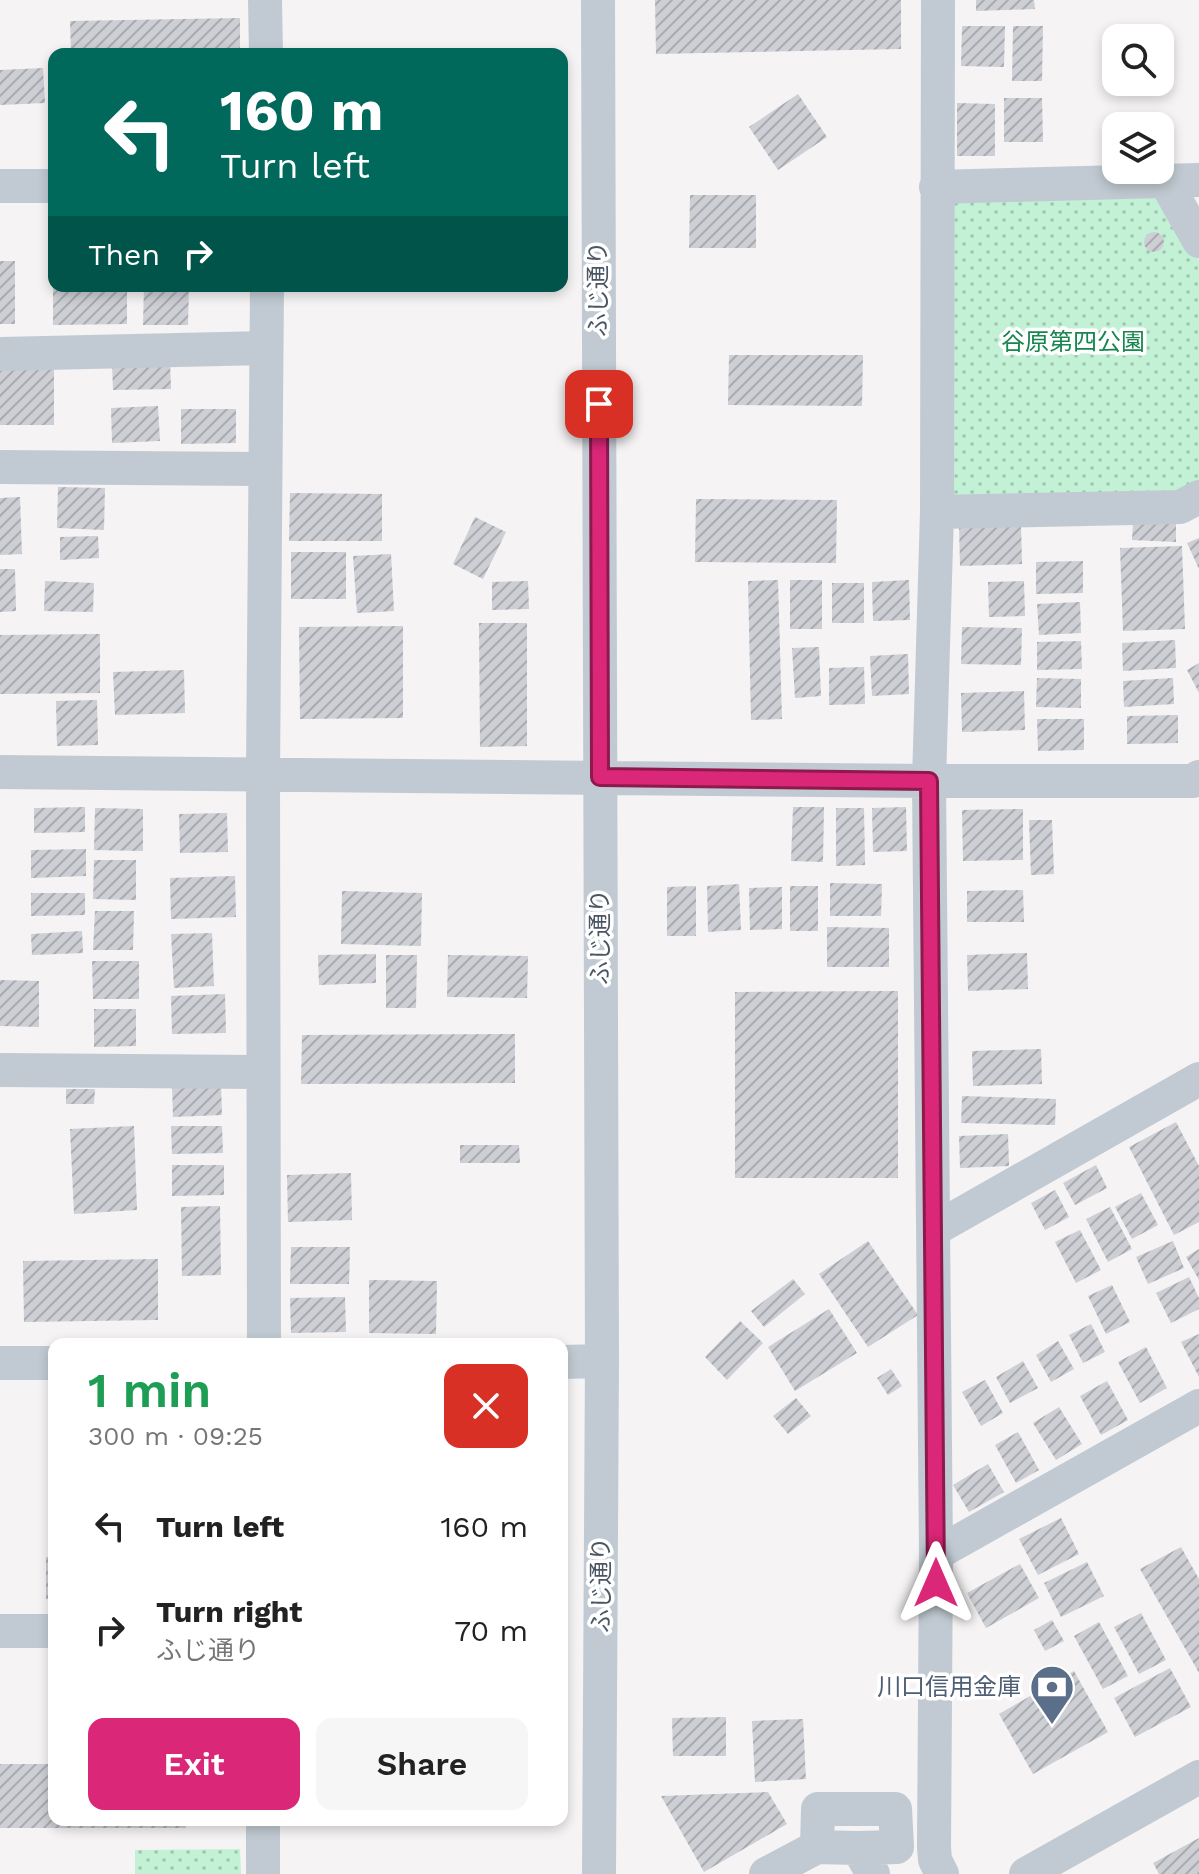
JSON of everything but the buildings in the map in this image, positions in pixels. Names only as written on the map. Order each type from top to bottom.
[{"type":"street","points":[[265,0],[266,48]]},
{"type":"street","name":"ふじ通り","points":[[598,0],[602,1361],[599,1874]]},
{"type":"street","points":[[938,0],[937,512],[929,781],[935,1229],[934,1847],[935,1860],[942,1874]]},
{"type":"street","points":[[1174,179],[1199,180]]},
{"type":"street","points":[[936,187],[1102,181]]},
{"type":"street","points":[[1167,184],[1199,241]]},
{"type":"street","points":[[0,186],[48,186]]},
{"type":"street","points":[[264,1338],[263,773],[267,292]]},
{"type":"street","points":[[0,354],[266,348]]},
{"type":"street","points":[[0,467],[264,469]]},
{"type":"street","points":[[937,512],[1180,507],[1199,497]]},
{"type":"street","points":[[0,772],[929,781],[1193,781],[1199,777]]},
{"type":"street","points":[[0,1070],[263,1072]]},
{"type":"street","points":[[935,1229],[1199,1079]]},
{"type":"street","points":[[568,1362],[602,1361]]},
{"type":"street","points":[[0,1363],[48,1363]]},
{"type":"street","points":[[936,1554],[1199,1406]]},
{"type":"street","points":[[0,1631],[48,1631]]},
{"type":"street","points":[[1026,1874],[1199,1777]]},
{"type":"street","points":[[766,1874],[817,1847],[866,1861],[897,1847],[895,1809],[818,1809],[817,1847]]},
{"type":"street","points":[[263,1826],[263,1874]]},
{"type":"green space","name":"谷原第四公園","points":[[1158,189],[1199,260],[1199,481],[1174,494],[948,496],[949,200]]},
{"type":"green space","points":[[240,1849],[241,1874],[135,1874],[135,1850]]},
{"type":"place","name":"川口信用金庫","points":[[1052,1726]]},
{"type":"route","points":[[599,404],[600,777],[929,781],[936,1583]]}]
